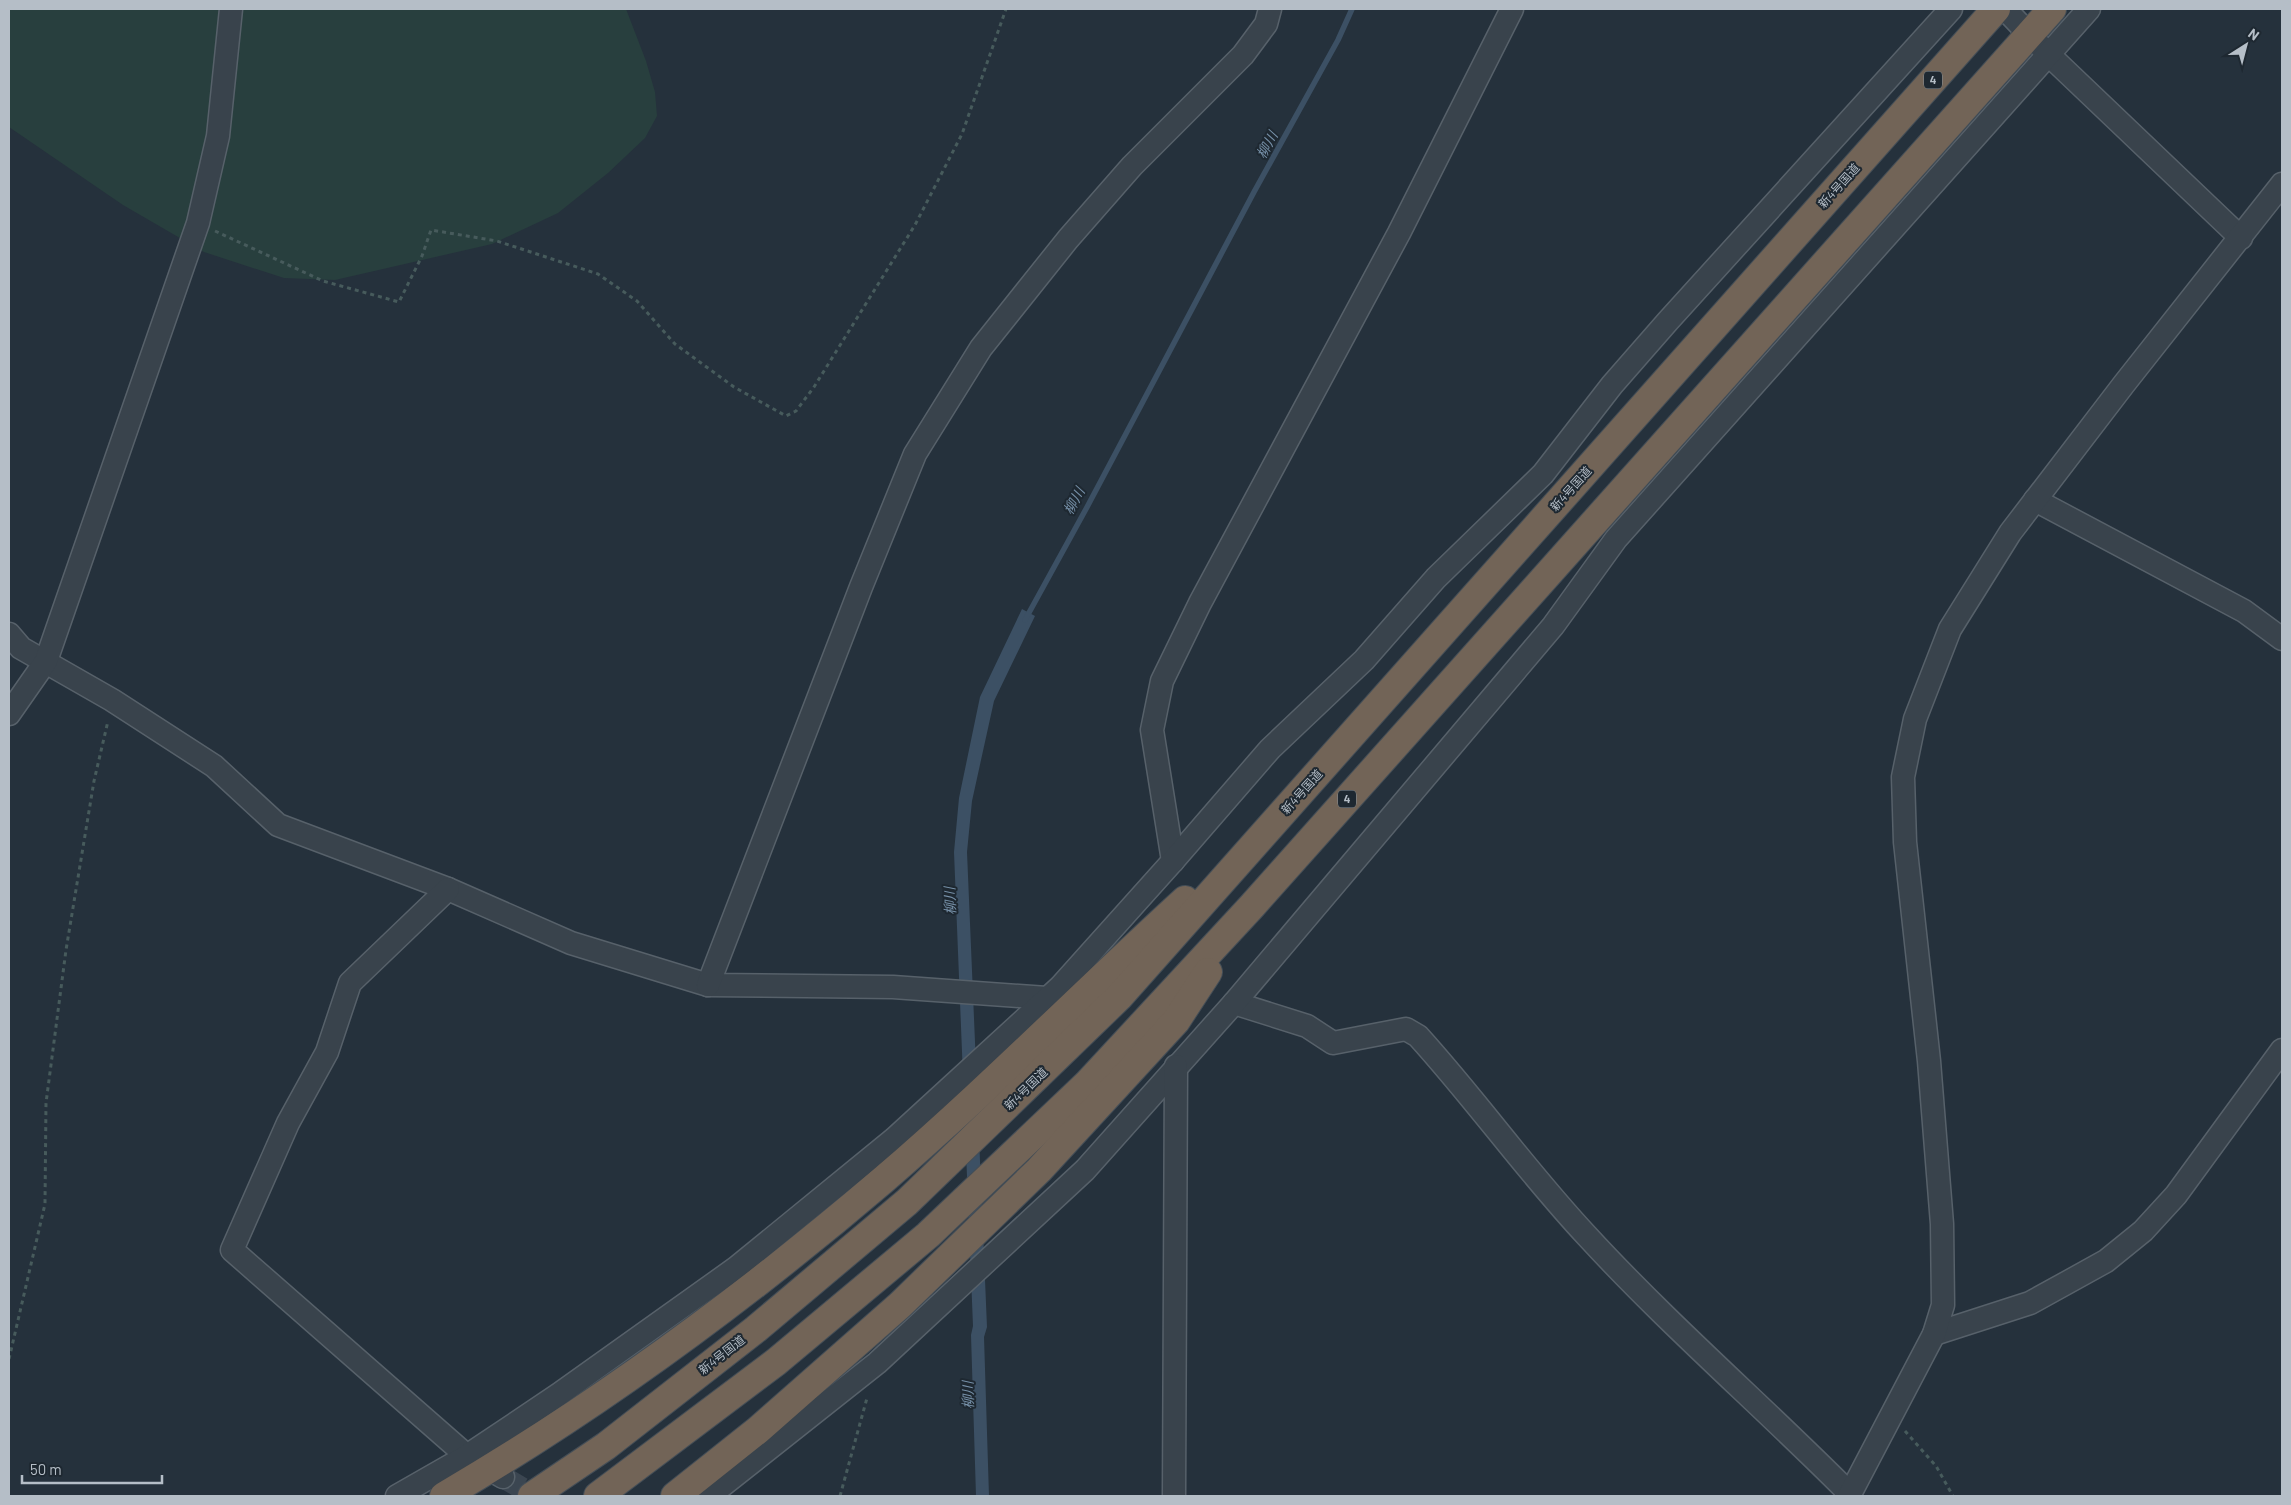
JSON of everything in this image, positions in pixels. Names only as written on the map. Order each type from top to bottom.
[{"type":"highway","name":"新4号国道","points":[[532,1496],[606,1446],[711,1364],[907,1202],[1044,1072],[1119,997],[1996,9]]},
{"type":"highway","name":"4","points":[[598,1496],[776,1362],[928,1235],[1087,1084],[1252,906],[2052,9]]},
{"type":"highway","points":[[444,1496],[487,1467],[524,1449],[720,1313],[884,1180],[1295,800]]},
{"type":"highway","points":[[675,1496],[758,1430],[900,1305],[1040,1170],[1176,1021],[1252,906]]},
{"type":"street","points":[[9,714],[46,661],[198,223],[218,136],[231,9]]},
{"type":"street","points":[[708,985],[914,454],[981,348],[1068,239],[1162,134],[1243,55],[1266,24],[1270,9]]},
{"type":"street","points":[[1173,861],[1152,730],[1162,681],[1200,603],[1399,233],[1512,9]]},
{"type":"street","points":[[397,1496],[487,1467],[558,1395],[736,1268],[894,1139],[1060,987],[1270,749],[1364,660],[1436,578],[1543,474],[1612,385],[1668,321],[1951,9]]},
{"type":"street","points":[[2005,9],[2049,55],[2241,238]]},
{"type":"street","points":[[709,1496],[877,1363],[1085,1170],[1234,1003],[1553,626],[1616,539],[2089,9]]},
{"type":"street","points":[[1849,1496],[1934,1334],[1943,1305],[1942,1224],[1929,1061],[1905,842],[1903,777],[1915,719],[1950,629],[2010,533],[2124,384],[2282,184]]},
{"type":"street","points":[[2035,500],[2244,611],[2282,639]]},
{"type":"street","points":[[9,634],[20,648],[112,700],[214,766],[278,825],[448,888],[571,943],[708,985],[893,987],[1047,998]]},
{"type":"street","points":[[448,888],[350,983],[327,1052],[288,1123],[232,1250],[487,1467]]},
{"type":"street","points":[[1234,1003],[1307,1026],[1333,1043],[1406,1029],[1418,1036],[1586,1236],[1661,1314],[1693,1341],[1844,1488],[1849,1496]]},
{"type":"street","points":[[1934,1334],[2030,1303],[2106,1261],[2143,1231],[2176,1195],[2282,1050]]},
{"type":"street","points":[[1174,1496],[1176,1066]]},
{"type":"path","points":[[198,223],[323,281],[399,302],[431,230],[497,241],[564,262],[598,274],[637,302],[674,344],[734,388],[786,416],[796,411],[814,387],[915,225],[962,134],[1006,9]]},
{"type":"path","points":[[9,1359],[45,1204],[46,1102],[66,950],[94,781],[112,700]]},
{"type":"path","points":[[840,1496],[877,1363]]},
{"type":"path","points":[[1892,1415],[1936,1466],[1953,1496]]},
{"type":"green space","points":[[9,9],[626,9],[646,61],[655,92],[657,116],[645,138],[608,173],[558,213],[492,244],[335,280],[284,278],[204,252],[123,205],[9,127]]},
{"type":"water","points":[[1022,609],[1035,616],[994,701],[972,801],[967,852],[987,1327],[984,1337],[989,1496],[976,1496],[971,1335],[973,1326],[954,852],[959,798],[980,697]]},
{"type":"waterway","name":"柳川","points":[[1025,620],[1254,192],[1338,40],[1352,9]]},
{"type":"tunnel","points":[[503,1477],[535,1496]]}]
